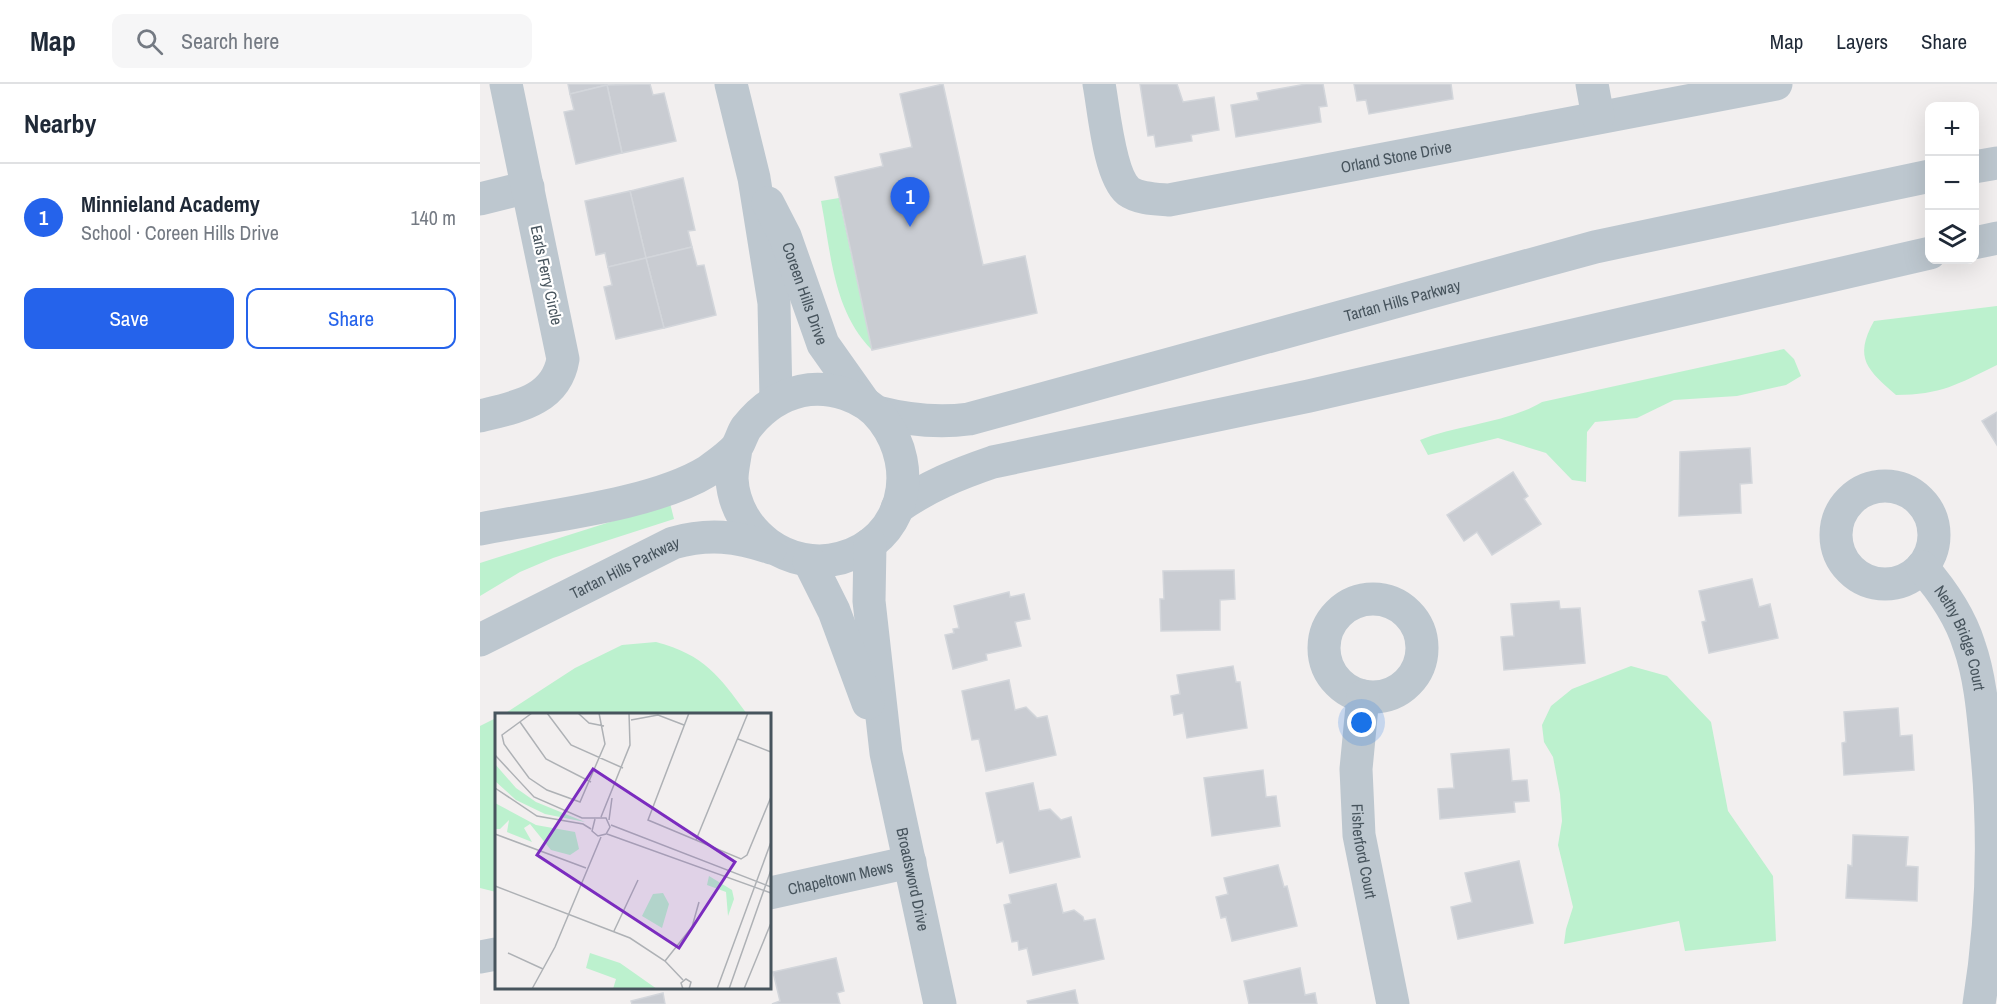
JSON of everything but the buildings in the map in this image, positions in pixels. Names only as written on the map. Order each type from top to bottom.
[{"type":"street","name":"Earls Ferry Circle","points":[[480,416],[526,404],[548,391],[561,370],[562,344],[506,84]]},
{"type":"street","name":"Coreen Hills Drive","points":[[731,84],[754,178],[774,303],[776,400]]},
{"type":"street","name":"Orland Stone Drive","points":[[1099,84],[1117,177],[1129,192],[1146,198],[1169,200],[1776,84]]},
{"type":"street","points":[[1592,84],[1598,117]]},
{"type":"street","points":[[1979,166],[1997,163]]},
{"type":"street","name":"Tartan Hills Parkway","points":[[778,551],[758,537],[749,526],[736,500],[732,478],[736,448],[745,430],[760,412],[776,400],[800,391],[818,389],[835,391],[870,407],[922,421],[969,419],[1595,247],[1925,177]]},
{"type":"street","name":"Coreen Hills Drive","points":[[754,178],[785,236],[823,344],[870,407]]},
{"type":"street","points":[[480,199],[528,187]]},
{"type":"street","points":[[1979,242],[1997,238]]},
{"type":"street","name":"Tartan Hills Parkway","points":[[897,508],[924,489],[954,475],[993,462],[1309,396],[1925,254]]},
{"type":"street","name":"Tartan Hills Parkway","points":[[480,640],[673,543],[694,537],[719,536],[746,539],[809,561],[843,557],[870,544],[889,524],[897,508],[903,481],[902,453],[895,436],[870,407]]},
{"type":"street","name":"Tartan Hills Parkway","points":[[480,529],[636,499],[707,471],[736,448]]},
{"type":"street","name":"Broadsword Drive","points":[[870,544],[869,601],[886,753],[940,1004]]},
{"type":"street","name":"Broadsword Drive","points":[[809,561],[834,611],[886,753]]},
{"type":"street","name":"Nethy Bridge Court","points":[[1922,567],[1937,585],[1955,614],[1970,645],[1983,708],[1990,783],[1993,878],[1988,945],[1979,1004]]},
{"type":"street","name":"Fisherford Court","points":[[1363,696],[1356,769],[1359,835],[1393,1004]]},
{"type":"street","name":"Chapeltown Mews","points":[[771,893],[909,862]]},
{"type":"street","points":[[480,957],[495,954]]},
{"type":"green space","points":[[839,198],[872,350],[859,335],[849,318],[841,299],[831,261],[821,201]]},
{"type":"green space","points":[[1997,306],[1997,365],[1960,383],[1937,391],[1896,395],[1871,371],[1867,363],[1864,355],[1865,345],[1874,321]]},
{"type":"green space","points":[[1784,349],[1794,359],[1801,376],[1786,385],[1737,396],[1674,400],[1637,418],[1595,422],[1587,432],[1586,482],[1572,480],[1546,453],[1498,438],[1428,455],[1420,440],[1450,430],[1513,415],[1542,402]]},
{"type":"green space","points":[[670,503],[674,519],[553,558],[520,572],[480,596],[480,563]]},
{"type":"green space","points":[[656,642],[687,653],[699,660],[719,678],[746,713],[506,713],[575,668],[622,645]]},
{"type":"green space","points":[[1631,666],[1667,676],[1711,722],[1728,811],[1773,876],[1776,941],[1685,951],[1679,921],[1564,944],[1573,907],[1558,845],[1562,821],[1560,794],[1553,757],[1544,742],[1542,725],[1551,706],[1572,689]]},
{"type":"green space","points":[[495,718],[495,892],[480,888],[480,726]]},
{"type":"place","name":"Minnieland Academy","points":[[910,227]]}]
